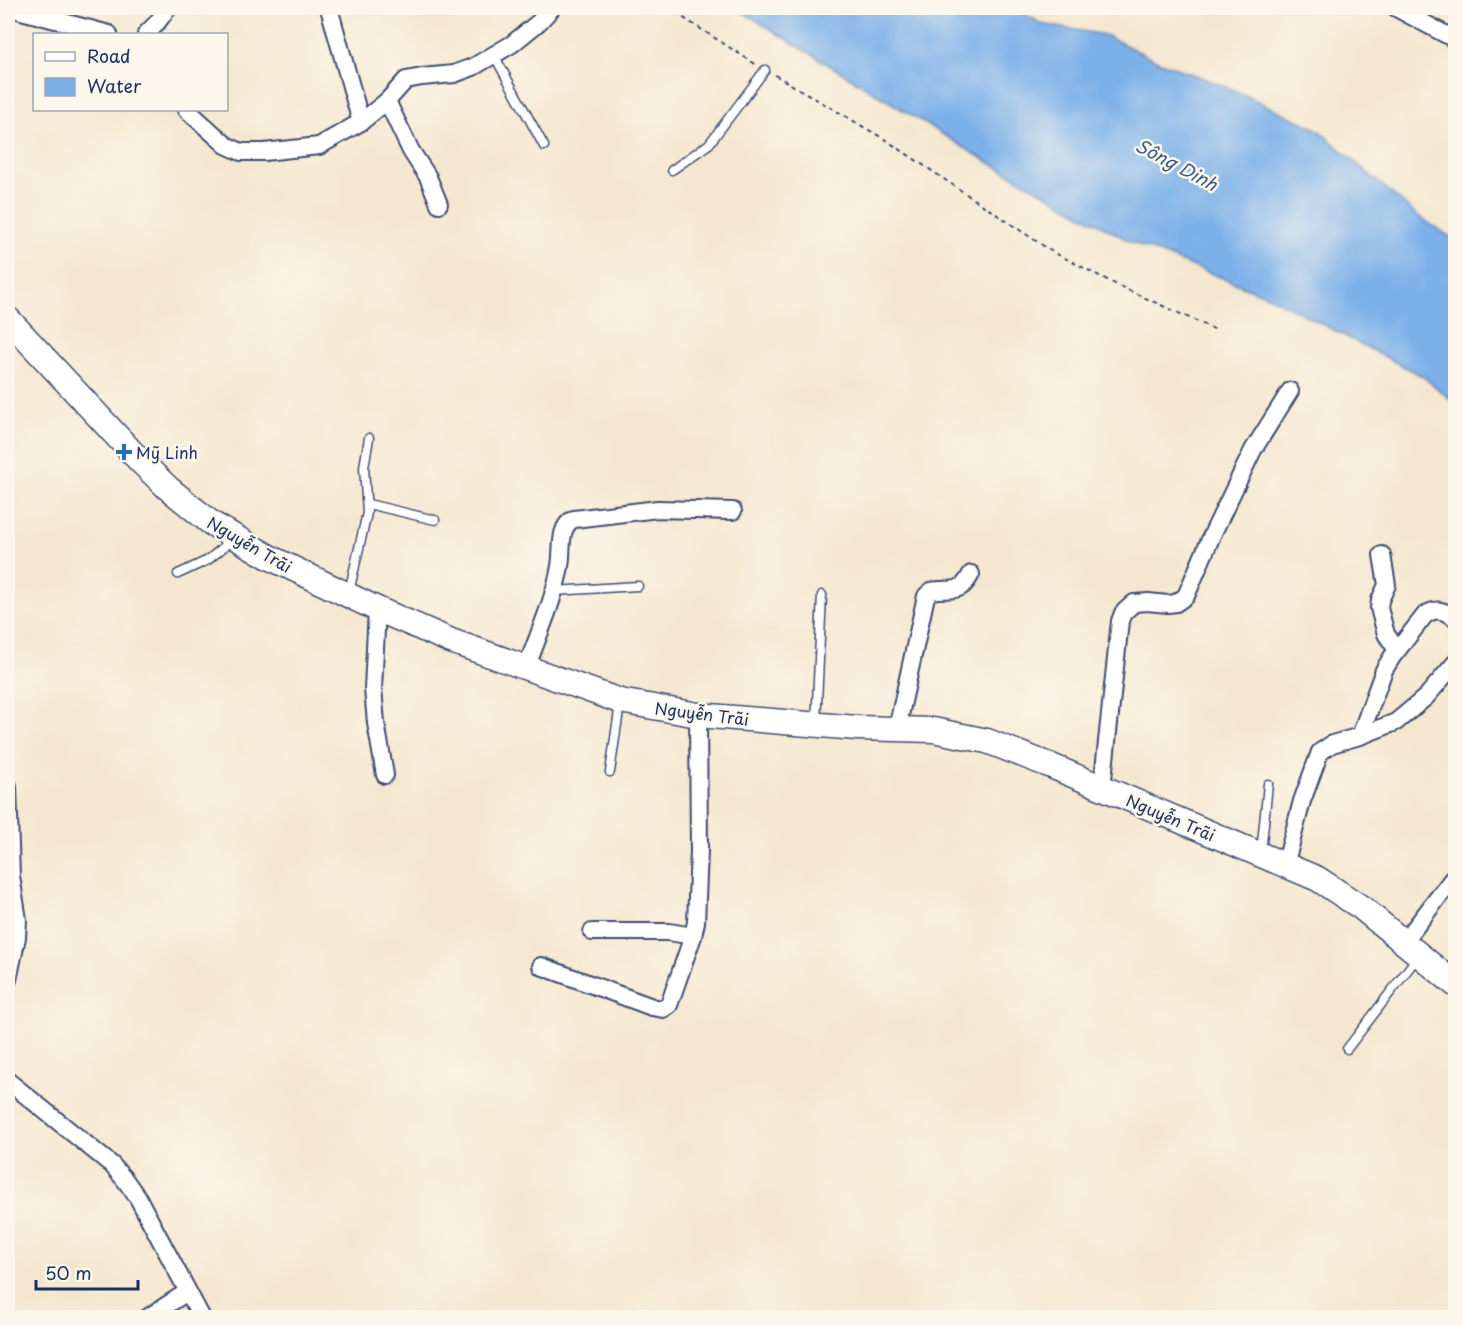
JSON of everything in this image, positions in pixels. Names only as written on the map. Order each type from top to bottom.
[{"type":"main road","name":"Nguyễn Trãi","points":[[8,319],[154,474],[211,523],[348,596],[452,641],[620,701],[698,715],[933,730],[987,741],[1318,879],[1344,895],[1455,985]]},
{"type":"street","points":[[10,8],[47,12],[106,33]]},
{"type":"street","points":[[147,33],[168,8]]},
{"type":"street","points":[[329,8],[361,122]]},
{"type":"street","points":[[188,111],[214,135],[241,152],[310,148],[330,141],[361,122],[387,101],[406,80],[444,76],[463,71],[494,55],[525,34],[552,8]]},
{"type":"street","points":[[1396,8],[1455,40]]},
{"type":"street","points":[[387,101],[411,151],[428,177],[439,204]]},
{"type":"street","points":[[1102,788],[1120,621],[1123,613],[1134,603],[1176,603],[1186,596],[1216,526],[1253,450],[1290,391]]},
{"type":"street","points":[[526,669],[554,591],[561,563],[563,531],[569,521],[658,509],[733,511]]},
{"type":"street","points":[[1382,555],[1386,585],[1379,608],[1386,634],[1397,650]]},
{"type":"street","points":[[897,729],[926,596],[931,591],[958,590],[965,585],[971,574]]},
{"type":"street","points":[[377,609],[373,689],[384,775]]},
{"type":"street","points":[[1360,736],[1384,670],[1425,615],[1432,610],[1444,610],[1455,618]]},
{"type":"street","points":[[1285,866],[1299,812],[1320,752],[1332,744],[1396,722],[1426,697],[1455,662]]},
{"type":"street","points":[[541,966],[652,1007],[663,1010],[669,1005],[696,922],[699,851],[698,715]]},
{"type":"street","points":[[8,786],[11,876],[18,920],[17,938],[8,981]]},
{"type":"street","points":[[1411,949],[1455,874]]},
{"type":"street","points":[[592,932],[669,932],[693,936]]},
{"type":"street","points":[[8,1081],[99,1154],[125,1180],[138,1198],[202,1317]]},
{"type":"street","points":[[147,1317],[187,1292]]},
{"type":"lane","points":[[494,55],[544,146]]},
{"type":"lane","points":[[672,170],[709,144],[765,70]]},
{"type":"lane","points":[[348,596],[368,513],[363,467],[369,438]]},
{"type":"lane","points":[[368,504],[435,520]]},
{"type":"lane","points":[[178,574],[208,560],[235,537]]},
{"type":"lane","points":[[554,591],[638,586]]},
{"type":"lane","points":[[816,724],[822,595]]},
{"type":"lane","points":[[610,772],[620,701]]},
{"type":"lane","points":[[1261,856],[1268,784]]},
{"type":"lane","points":[[1347,1049],[1411,949]]},
{"type":"path","points":[[668,8],[765,70],[886,140],[1051,251],[1119,286],[1216,330]]},
{"type":"water","name":"Sông Dinh","points":[[736,8],[1016,8],[1041,24],[1105,35],[1158,61],[1232,89],[1317,129],[1418,216],[1455,240],[1455,403],[1422,376],[1270,297],[1131,242],[983,159]]},
{"type":"place","name":"Mỹ Linh","points":[[124,452]]}]
